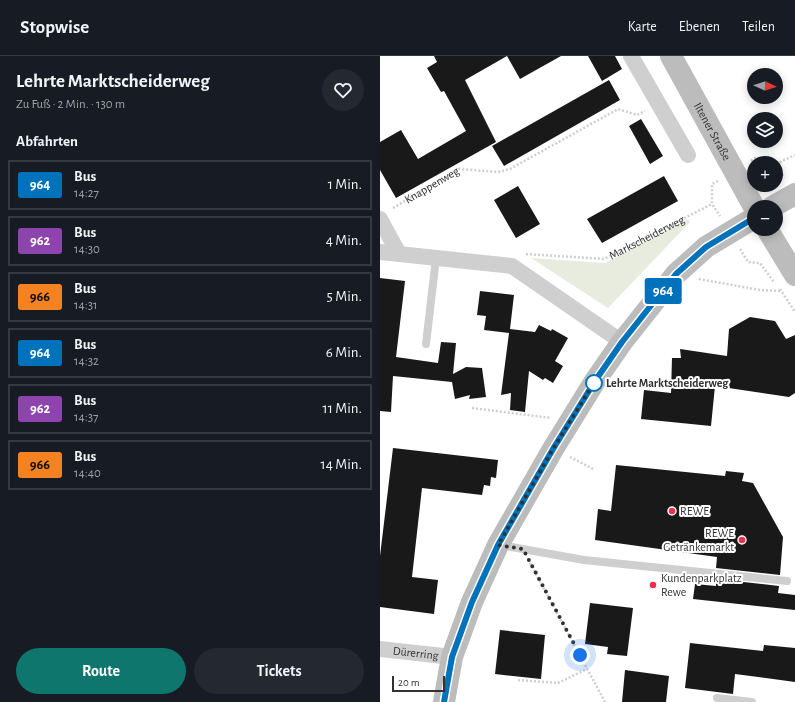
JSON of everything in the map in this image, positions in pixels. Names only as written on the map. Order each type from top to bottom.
[{"type":"street","points":[[631,56],[688,155]]},
{"type":"street","name":"Iltener Straße","points":[[671,56],[750,200]]},
{"type":"street","points":[[783,201],[795,194]]},
{"type":"street","points":[[383,215],[399,254]]},
{"type":"street","points":[[444,702],[452,657],[472,602],[498,545],[570,420],[622,342],[676,274],[706,247],[747,222]]},
{"type":"street","points":[[770,236],[788,283]]},
{"type":"street","points":[[380,252],[512,266],[622,342]]},
{"type":"street","name":"Dürerring","points":[[380,649],[452,657]]},
{"type":"lane","points":[[426,344],[436,258]]},
{"type":"lane","points":[[498,545],[584,560],[787,582]]},
{"type":"lane","points":[[717,698],[752,702]]},
{"type":"path","name":"Knappenweg","points":[[383,215],[459,169],[498,172],[510,169],[618,109],[637,115],[659,104]]},
{"type":"path","points":[[783,161],[795,155]]},
{"type":"path","points":[[713,176],[716,182]]},
{"type":"path","name":"Markscheiderweg","points":[[512,266],[525,254],[604,259],[712,204]]},
{"type":"path","points":[[676,274],[760,290],[788,283]]},
{"type":"path","points":[[472,408],[570,420]]},
{"type":"path","points":[[553,449],[593,469]]},
{"type":"path","points":[[523,549],[605,702]]},
{"type":"path","points":[[518,680],[558,683],[587,669]]},
{"type":"shaded area","points":[[688,219],[690,222],[608,308],[531,258],[605,263]]},
{"type":"building","points":[[434,56],[507,56],[465,80],[496,142],[396,198],[380,170],[380,142],[401,130],[418,159],[466,131],[444,91],[441,92],[427,68],[437,62]]},
{"type":"building","points":[[507,56],[561,56],[520,79]]},
{"type":"building","points":[[588,56],[615,56],[622,69],[602,81]]},
{"type":"building","points":[[609,80],[620,100],[504,166],[492,146]]},
{"type":"building","points":[[641,119],[663,156],[650,164],[629,126]]},
{"type":"building","points":[[664,176],[678,201],[602,243],[587,219]]},
{"type":"building","points":[[518,186],[540,224],[516,238],[494,200]]},
{"type":"building","points":[[380,278],[405,281],[396,357],[438,363],[441,342],[456,343],[453,374],[466,367],[482,368],[486,397],[469,399],[470,395],[455,399],[452,382],[393,376],[391,412],[380,411]]},
{"type":"building","points":[[480,291],[514,295],[510,329],[535,332],[539,325],[551,331],[552,329],[568,338],[555,361],[563,366],[553,383],[545,378],[543,380],[529,371],[525,412],[510,410],[511,393],[501,395],[509,333],[484,330],[486,316],[477,315]]},
{"type":"building","points":[[750,317],[775,321],[786,339],[795,335],[795,393],[789,397],[715,386],[711,426],[641,419],[644,390],[671,393],[672,358],[681,358],[680,349],[727,356],[729,329]]},
{"type":"building","points":[[393,448],[498,460],[496,478],[491,477],[490,486],[484,485],[482,495],[422,488],[412,577],[438,580],[434,614],[380,607],[380,556]]},
{"type":"building","points":[[616,465],[725,476],[726,471],[744,473],[742,481],[753,483],[783,537],[780,575],[716,568],[717,557],[595,540],[598,509],[611,511]]},
{"type":"building","points":[[716,579],[779,586],[778,593],[795,595],[795,610],[693,599],[695,584],[716,586]]},
{"type":"building","points":[[590,603],[633,608],[627,656],[607,654],[608,647],[585,644]]},
{"type":"building","points":[[500,630],[545,635],[541,679],[495,674]]},
{"type":"building","points":[[690,643],[763,651],[764,645],[795,648],[795,682],[735,674],[733,694],[685,688]]},
{"type":"building","points":[[625,670],[669,676],[666,702],[622,702]]},
{"type":"bus line","name":"964","points":[[444,702],[452,657],[472,602],[498,545],[553,449],[595,381],[622,342],[676,274],[706,247],[747,222]]},
{"type":"place","name":"Lehrte Marktscheiderweg","points":[[594,383]]},
{"type":"place","name":"REWE","points":[[672,511]]},
{"type":"place","name":"REWE Getränkemarkt","points":[[742,540]]},
{"type":"place","name":"Kundenparkplatz Rewe","points":[[653,585]]},
{"type":"route","points":[[580,655],[523,549],[498,545],[553,449],[595,381],[594,383]]}]
